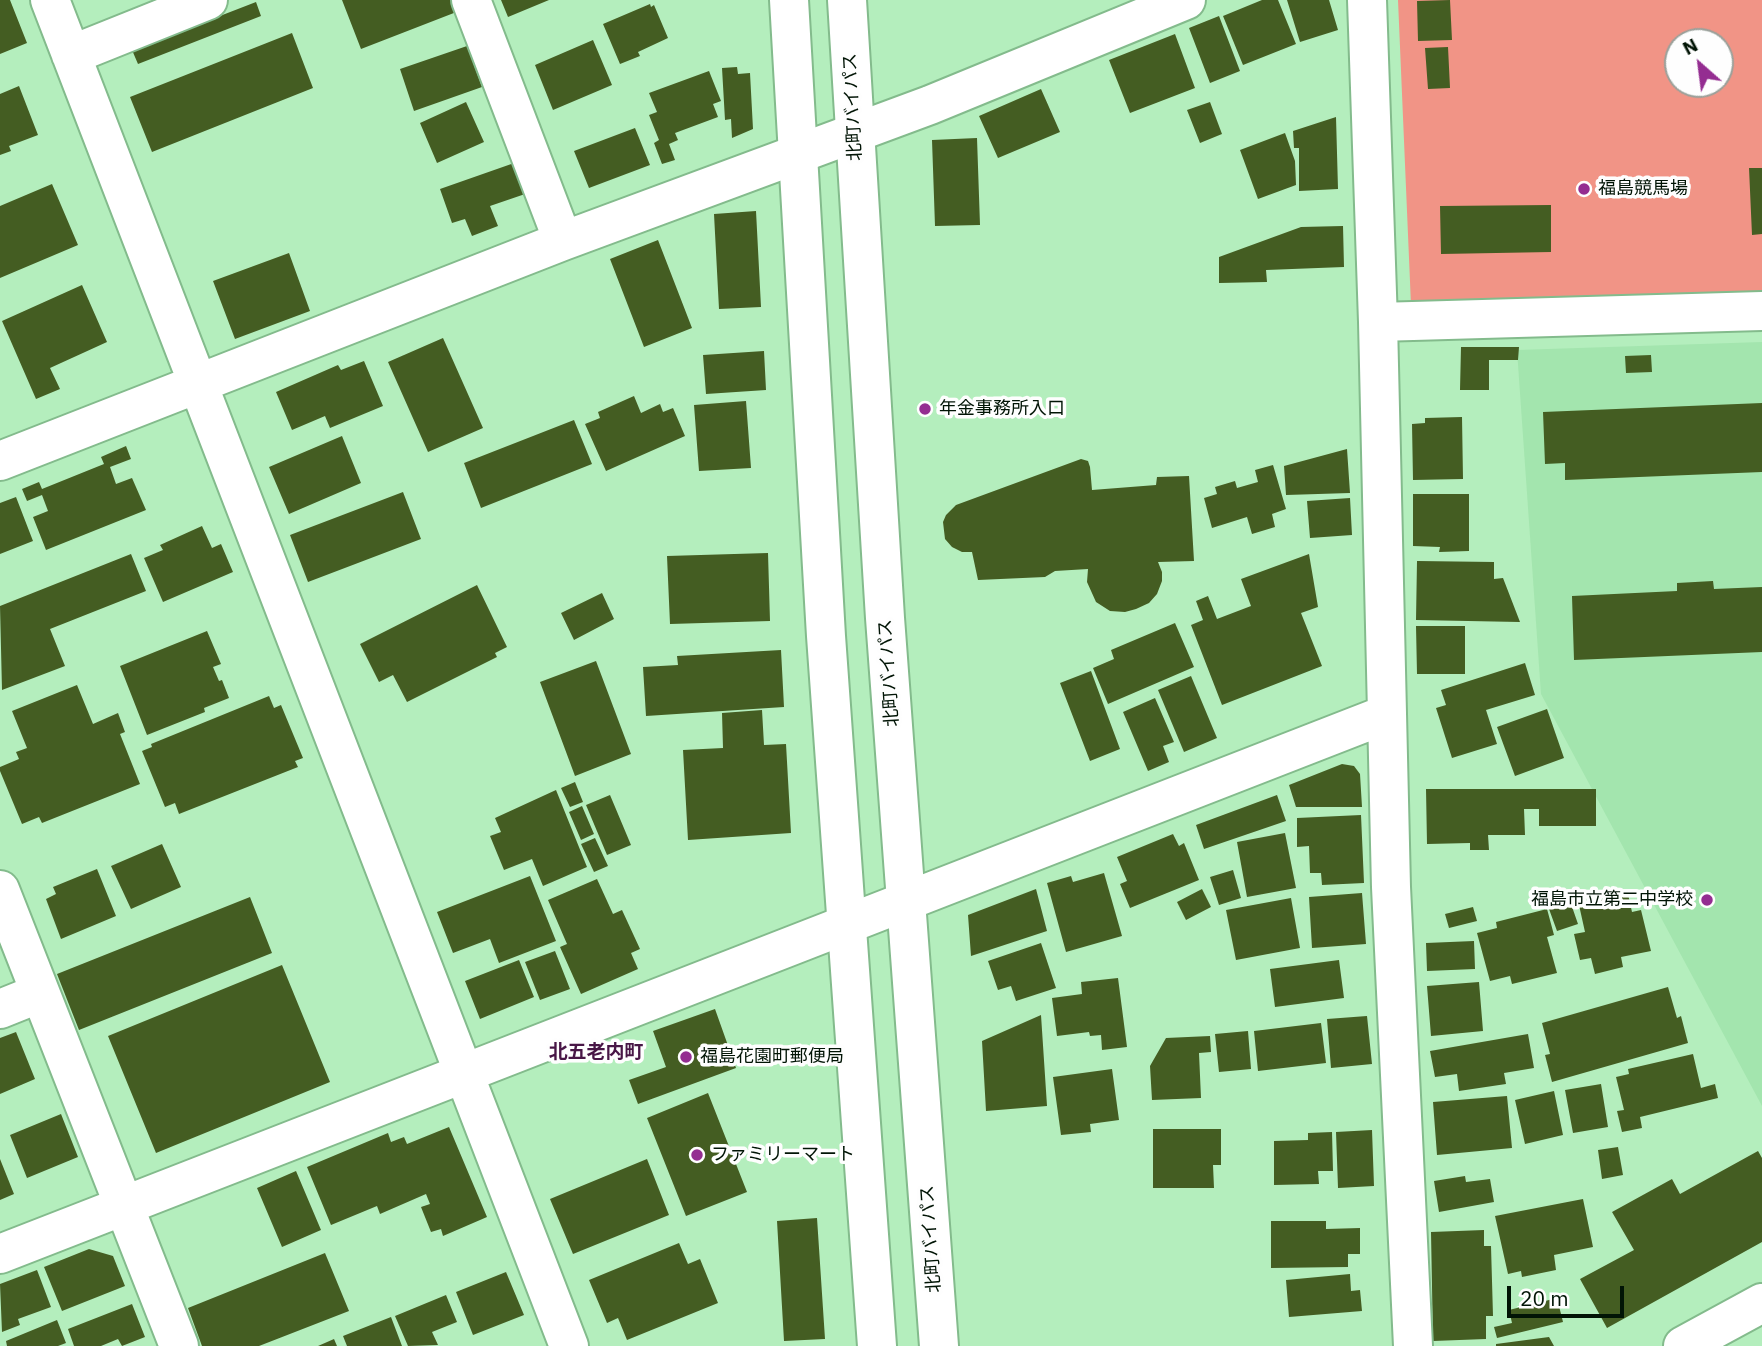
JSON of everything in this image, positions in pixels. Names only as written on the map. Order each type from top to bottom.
[{"type":"main road","points":[[50,0],[569,1346]]},
{"type":"main road","points":[[71,55],[208,0]]},
{"type":"main road","points":[[471,0],[563,241]]},
{"type":"main road","points":[[789,0],[826,636],[877,1346]]},
{"type":"main road","name":"北町バイパス","points":[[847,0],[905,903],[939,1346]]},
{"type":"main road","points":[[0,461],[563,241],[855,134],[1185,0]]},
{"type":"main road","points":[[1367,0],[1378,322],[1391,887],[1413,1346]]},
{"type":"main road","points":[[1378,322],[1762,311]]},
{"type":"main road","points":[[0,1254],[1387,714]]},
{"type":"main road","points":[[0,890],[178,1346]]},
{"type":"main road","points":[[0,1009],[40,993]]},
{"type":"main road","points":[[1684,1346],[1762,1303]]},
{"type":"shaded area","name":"福島競馬場","points":[[1398,0],[1762,0],[1762,293],[1411,305]]},
{"type":"shaded area","name":"福島市立第二中学校","points":[[1762,342],[1762,1106],[1541,694],[1517,350]]},
{"type":"building","points":[[0,0],[10,0],[27,43],[0,54]]},
{"type":"building","points":[[342,0],[455,0],[459,11],[361,49]]},
{"type":"building","points":[[501,0],[549,0],[508,17]]},
{"type":"building","points":[[1262,0],[1278,0],[1296,44],[1243,65],[1223,16]]},
{"type":"building","points":[[1287,0],[1329,0],[1338,30],[1300,42]]},
{"type":"building","points":[[1450,0],[1452,40],[1418,41],[1417,1]]},
{"type":"building","points":[[256,2],[261,16],[138,64],[132,50]]},
{"type":"building","points":[[650,4],[651,7],[654,5],[668,38],[638,52],[640,56],[620,64],[603,24]]},
{"type":"building","points":[[1219,16],[1240,71],[1210,83],[1189,28]]},
{"type":"building","points":[[292,33],[313,88],[152,152],[130,97]]},
{"type":"building","points":[[1175,34],[1195,88],[1130,113],[1109,60]]},
{"type":"building","points":[[593,40],[612,85],[553,110],[535,65]]},
{"type":"building","points":[[467,46],[482,87],[414,111],[400,69]]},
{"type":"building","points":[[1448,47],[1450,88],[1428,89],[1425,48]]},
{"type":"building","points":[[737,67],[738,74],[750,73],[753,129],[732,138],[731,119],[725,120],[722,68]]},
{"type":"building","points":[[709,71],[721,101],[713,104],[718,117],[675,133],[678,140],[669,144],[675,160],[662,164],[654,143],[659,140],[649,115],[657,112],[649,93]]},
{"type":"building","points":[[19,86],[38,135],[9,146],[11,151],[0,155],[0,94]]},
{"type":"building","points":[[1041,89],[1060,132],[998,158],[979,116]]},
{"type":"building","points":[[466,102],[484,142],[437,163],[420,123]]},
{"type":"building","points":[[1210,102],[1222,134],[1200,143],[1187,110]]},
{"type":"building","points":[[1336,117],[1338,189],[1299,191],[1299,148],[1294,148],[1293,131]]},
{"type":"building","points":[[635,128],[650,165],[589,188],[574,151]]},
{"type":"building","points":[[1285,133],[1295,161],[1296,185],[1258,199],[1240,150]]},
{"type":"building","points":[[977,138],[980,225],[935,226],[932,140]]},
{"type":"building","points":[[517,162],[528,193],[490,206],[498,226],[472,236],[465,219],[452,223],[440,189]]},
{"type":"building","points":[[1749,168],[1762,168],[1762,234],[1752,235]]},
{"type":"building","points":[[52,184],[78,245],[0,278],[0,206]]},
{"type":"building","points":[[1551,205],[1551,252],[1441,254],[1440,206]]},
{"type":"building","points":[[756,211],[761,307],[719,309],[714,214]]},
{"type":"building","points":[[1343,226],[1344,267],[1266,270],[1267,282],[1219,283],[1219,257],[1301,227]]},
{"type":"building","points":[[658,240],[692,328],[644,347],[610,259]]},
{"type":"building","points":[[289,253],[310,311],[235,339],[213,281]]},
{"type":"building","points":[[82,285],[107,342],[50,368],[60,389],[36,399],[2,321]]},
{"type":"building","points":[[443,338],[483,428],[428,452],[388,362]]},
{"type":"building","points":[[1461,347],[1519,347],[1518,360],[1489,360],[1489,390],[1460,390]]},
{"type":"building","points":[[764,351],[766,390],[706,394],[703,355]]},
{"type":"building","points":[[1651,355],[1652,372],[1626,373],[1625,356]]},
{"type":"building","points":[[364,361],[383,406],[330,428],[325,416],[292,430],[276,392],[338,365],[341,370]]},
{"type":"building","points":[[634,396],[641,413],[660,404],[663,412],[673,408],[685,436],[606,471],[585,424],[600,418],[598,412]]},
{"type":"building","points":[[746,401],[751,468],[699,471],[694,405]]},
{"type":"building","points":[[1762,403],[1762,472],[1565,480],[1565,463],[1545,464],[1543,412]]},
{"type":"building","points":[[1462,417],[1463,479],[1413,480],[1412,424],[1425,423],[1425,418]]},
{"type":"building","points":[[574,420],[592,464],[481,508],[464,463]]},
{"type":"building","points":[[342,436],[361,483],[289,514],[269,467]]},
{"type":"building","points":[[126,446],[131,459],[110,467],[116,484],[132,478],[146,510],[46,550],[33,517],[48,511],[42,495],[27,501],[22,489],[39,482],[42,489],[104,464],[101,457]]},
{"type":"building","points":[[1347,449],[1350,493],[1286,495],[1284,466]]},
{"type":"building","points":[[1081,459],[1088,461],[1092,490],[1156,485],[1157,477],[1189,476],[1194,561],[1158,562],[1162,581],[1157,594],[1149,603],[1136,609],[1125,612],[1110,611],[1096,602],[1087,582],[1088,569],[1055,571],[1045,577],[978,580],[972,552],[962,552],[952,547],[945,539],[943,522],[956,505]]},
{"type":"building","points":[[1273,465],[1286,509],[1272,514],[1275,527],[1252,534],[1247,517],[1212,528],[1204,498],[1217,494],[1215,487],[1235,481],[1237,488],[1258,482],[1255,470]]},
{"type":"building","points":[[403,492],[421,539],[308,582],[290,535]]},
{"type":"building","points":[[1413,494],[1469,494],[1469,551],[1439,552],[1440,547],[1413,546]]},
{"type":"building","points":[[16,497],[33,541],[0,554],[0,503]]},
{"type":"building","points":[[1350,498],[1352,535],[1310,538],[1307,501]]},
{"type":"building","points":[[202,526],[212,548],[221,544],[233,572],[163,602],[144,558],[163,550],[160,545]]},
{"type":"building","points":[[768,553],[770,621],[670,624],[667,556]]},
{"type":"building","points":[[131,554],[146,591],[50,629],[65,666],[2,690],[0,606]]},
{"type":"building","points":[[1309,554],[1318,607],[1301,613],[1322,666],[1222,705],[1191,625],[1203,620],[1196,601],[1208,596],[1217,619],[1251,606],[1241,579]]},
{"type":"building","points":[[1417,561],[1494,562],[1494,579],[1503,578],[1520,622],[1416,620]]},
{"type":"building","points":[[1713,581],[1714,589],[1762,587],[1762,652],[1574,660],[1572,596],[1677,591],[1677,583]]},
{"type":"building","points":[[477,585],[507,647],[495,653],[497,657],[407,702],[393,675],[379,682],[360,644]]},
{"type":"building","points":[[602,593],[614,619],[574,640],[561,613]]},
{"type":"building","points":[[1175,623],[1194,667],[1108,704],[1093,668],[1114,659],[1111,650]]},
{"type":"building","points":[[1416,626],[1465,626],[1465,674],[1417,674]]},
{"type":"building","points":[[207,631],[221,664],[213,667],[229,698],[204,708],[205,712],[147,735],[120,666]]},
{"type":"building","points":[[781,650],[784,707],[646,716],[643,667],[678,665],[677,656]]},
{"type":"building","points":[[596,661],[631,754],[575,776],[540,682]]},
{"type":"building","points":[[1525,663],[1535,695],[1486,710],[1497,744],[1452,758],[1436,708],[1446,705],[1441,690]]},
{"type":"building","points":[[1091,671],[1120,749],[1090,761],[1060,683]]},
{"type":"building","points":[[1191,676],[1217,738],[1184,752],[1158,690]]},
{"type":"building","points":[[77,685],[93,724],[118,713],[125,732],[120,734],[140,784],[42,823],[39,817],[22,824],[0,771],[0,767],[19,759],[16,752],[27,748],[12,711]]},
{"type":"building","points":[[269,696],[274,708],[281,705],[303,758],[295,761],[298,767],[179,814],[175,803],[165,807],[142,751],[152,747],[151,744]]},
{"type":"building","points":[[1155,698],[1174,742],[1163,746],[1169,762],[1148,771],[1123,712]]},
{"type":"building","points":[[1547,709],[1564,758],[1515,776],[1497,727]]},
{"type":"building","points":[[762,710],[764,745],[786,744],[791,833],[688,840],[683,750],[723,748],[722,713]]},
{"type":"building","points":[[1342,764],[1354,766],[1360,774],[1362,807],[1296,807],[1289,785]]},
{"type":"building","points":[[575,782],[583,802],[570,807],[561,788]]},
{"type":"building","points":[[1426,789],[1596,789],[1596,826],[1539,826],[1539,809],[1524,809],[1525,835],[1488,835],[1489,850],[1470,850],[1470,843],[1427,844]]},
{"type":"building","points":[[556,790],[587,867],[543,886],[532,859],[504,870],[490,836],[501,832],[495,818]]},
{"type":"building","points":[[610,795],[631,845],[607,855],[586,805]]},
{"type":"building","points":[[1277,795],[1286,821],[1204,849],[1196,825]]},
{"type":"building","points":[[582,806],[594,834],[581,840],[569,812]]},
{"type":"building","points":[[1361,815],[1364,883],[1322,885],[1321,873],[1310,873],[1309,846],[1297,847],[1297,818]]},
{"type":"building","points":[[1285,833],[1296,888],[1247,897],[1237,842]]},
{"type":"building","points":[[1173,834],[1179,846],[1184,843],[1199,880],[1130,908],[1120,884],[1127,881],[1117,857]]},
{"type":"building","points":[[595,838],[608,866],[594,872],[581,844]]},
{"type":"building","points":[[162,844],[181,887],[131,909],[111,866]]},
{"type":"building","points":[[97,869],[116,916],[61,939],[46,899],[56,894],[53,887]]},
{"type":"building","points":[[1233,870],[1241,898],[1219,905],[1210,877]]},
{"type":"building","points":[[1104,873],[1122,936],[1066,952],[1047,883],[1071,876],[1073,882]]},
{"type":"building","points":[[530,876],[556,941],[499,963],[490,939],[453,953],[437,912]]},
{"type":"building","points":[[597,879],[613,914],[622,910],[640,949],[631,953],[638,969],[581,994],[560,947],[567,944],[548,900]]},
{"type":"building","points":[[1036,889],[1047,931],[971,956],[968,915]]},
{"type":"building","points":[[1202,889],[1211,907],[1186,920],[1177,902]]},
{"type":"building","points":[[1362,893],[1366,944],[1312,948],[1309,897]]},
{"type":"building","points":[[1628,894],[1632,912],[1641,910],[1651,951],[1621,957],[1623,967],[1595,974],[1591,958],[1580,960],[1574,934],[1585,932],[1579,905]]},
{"type":"building","points":[[250,897],[272,953],[79,1030],[57,974]]},
{"type":"building","points":[[1291,898],[1300,948],[1236,960],[1226,910]]},
{"type":"building","points":[[1570,901],[1578,924],[1557,931],[1549,909]]},
{"type":"building","points":[[1473,907],[1477,921],[1449,928],[1445,914]]},
{"type":"building","points":[[1547,909],[1554,935],[1547,937],[1557,973],[1512,984],[1510,976],[1490,981],[1477,933],[1497,928],[1496,922]]},
{"type":"building","points":[[1474,941],[1475,969],[1427,971],[1426,943]]},
{"type":"building","points":[[1041,943],[1056,988],[1016,1001],[1011,986],[998,990],[988,961]]},
{"type":"building","points":[[555,951],[570,989],[540,1000],[525,962]]},
{"type":"building","points":[[519,960],[534,997],[480,1019],[465,981]]},
{"type":"building","points":[[1339,960],[1344,998],[1275,1007],[1270,969]]},
{"type":"building","points":[[282,965],[330,1082],[156,1153],[108,1036]]},
{"type":"building","points":[[1118,978],[1127,1047],[1102,1050],[1101,1035],[1090,1036],[1089,1032],[1057,1036],[1052,998],[1082,994],[1081,982]]},
{"type":"building","points":[[1479,982],[1483,1031],[1431,1036],[1427,986]]},
{"type":"building","points":[[1668,987],[1677,1018],[1681,1016],[1688,1043],[1552,1082],[1545,1055],[1550,1054],[1542,1023]]},
{"type":"building","points":[[715,1009],[736,1068],[638,1104],[629,1080],[666,1067],[653,1031]]},
{"type":"building","points":[[1041,1015],[1047,1106],[986,1111],[982,1041]]},
{"type":"building","points":[[1367,1016],[1372,1064],[1331,1068],[1327,1019]]},
{"type":"building","points":[[1321,1023],[1326,1063],[1258,1071],[1254,1031]]},
{"type":"building","points":[[1248,1031],[1251,1069],[1219,1072],[1215,1034]]},
{"type":"building","points":[[16,1032],[35,1079],[0,1094],[0,1038]]},
{"type":"building","points":[[1528,1034],[1534,1068],[1504,1073],[1506,1084],[1459,1091],[1457,1074],[1435,1077],[1430,1051]]},
{"type":"building","points":[[1210,1036],[1211,1052],[1199,1053],[1201,1098],[1152,1100],[1150,1066],[1166,1038]]},
{"type":"building","points":[[1693,1054],[1701,1088],[1715,1084],[1718,1098],[1640,1117],[1642,1128],[1622,1132],[1617,1111],[1624,1110],[1616,1077],[1629,1074],[1628,1069]]},
{"type":"building","points":[[1112,1069],[1119,1120],[1090,1124],[1091,1132],[1061,1135],[1053,1077]]},
{"type":"building","points":[[1601,1084],[1608,1127],[1573,1133],[1565,1090]]},
{"type":"building","points":[[1554,1091],[1563,1135],[1525,1144],[1515,1100]]},
{"type":"building","name":"ファミリーマート","points":[[708,1093],[747,1192],[686,1216],[647,1118]]},
{"type":"building","points":[[1507,1096],[1512,1148],[1437,1155],[1433,1102]]},
{"type":"building","points":[[61,1114],[78,1157],[27,1178],[10,1135]]},
{"type":"building","points":[[449,1127],[487,1217],[443,1236],[441,1229],[431,1232],[421,1207],[430,1204],[426,1194],[380,1214],[377,1206],[331,1225],[307,1167],[388,1133],[391,1142],[404,1137],[407,1144]]},
{"type":"building","points":[[1153,1129],[1221,1129],[1221,1165],[1213,1165],[1214,1188],[1153,1188]]},
{"type":"building","points":[[1372,1130],[1374,1186],[1338,1188],[1336,1132]]},
{"type":"building","points":[[1332,1132],[1333,1171],[1318,1171],[1319,1184],[1274,1185],[1274,1141],[1308,1140],[1308,1133]]},
{"type":"building","points":[[1618,1147],[1623,1175],[1602,1179],[1598,1150]]},
{"type":"building","points":[[1758,1151],[1762,1158],[1762,1242],[1607,1328],[1580,1279],[1634,1250],[1612,1212],[1672,1179],[1680,1194]]},
{"type":"building","points":[[0,1159],[14,1194],[0,1200]]},
{"type":"building","points":[[647,1159],[669,1215],[573,1254],[550,1199]]},
{"type":"building","points":[[296,1171],[321,1230],[282,1247],[257,1188]]},
{"type":"building","points":[[1465,1176],[1466,1182],[1490,1179],[1494,1202],[1439,1212],[1434,1181]]},
{"type":"building","points":[[1583,1199],[1593,1247],[1554,1255],[1556,1270],[1522,1277],[1521,1271],[1508,1274],[1495,1216]]},
{"type":"building","points":[[817,1218],[825,1339],[784,1341],[777,1221]]},
{"type":"building","points":[[1271,1221],[1326,1221],[1326,1229],[1360,1228],[1360,1254],[1348,1254],[1348,1267],[1271,1268]]},
{"type":"building","points":[[1484,1230],[1484,1246],[1491,1246],[1493,1316],[1486,1316],[1486,1339],[1433,1341],[1431,1232]]},
{"type":"building","points":[[679,1243],[688,1264],[700,1259],[718,1303],[627,1340],[618,1318],[607,1323],[589,1280]]},
{"type":"building","points":[[89,1249],[113,1256],[125,1286],[62,1311],[44,1267]]},
{"type":"building","points":[[325,1253],[349,1311],[259,1346],[202,1346],[188,1308]]},
{"type":"building","points":[[37,1270],[51,1307],[18,1319],[20,1325],[2,1332],[0,1284]]},
{"type":"building","points":[[506,1272],[524,1315],[473,1335],[456,1292]]},
{"type":"building","points":[[1350,1274],[1351,1291],[1360,1290],[1362,1311],[1289,1317],[1286,1280]]},
{"type":"building","points":[[446,1295],[457,1322],[432,1332],[438,1345],[408,1346],[395,1316]]},
{"type":"building","points":[[1557,1298],[1563,1322],[1497,1338],[1494,1327],[1512,1323],[1509,1310]]},
{"type":"building","points":[[132,1304],[145,1337],[122,1346],[118,1339],[101,1346],[74,1346],[68,1329]]},
{"type":"building","points":[[391,1317],[402,1346],[347,1346],[343,1336]]},
{"type":"building","points":[[57,1320],[66,1343],[58,1346],[7,1346],[6,1341]]},
{"type":"building","points":[[1549,1337],[1554,1346],[1496,1346],[1496,1344]]},
{"type":"building","points":[[334,1339],[337,1346],[318,1346]]},
{"type":"place","name":"福島競馬場","points":[[1584,189]]},
{"type":"place","name":"年金事務所入口","points":[[925,409]]},
{"type":"place","name":"福島市立第二中学校","points":[[1707,900]]},
{"type":"place","name":"福島花園町郵便局","points":[[686,1057]]},
{"type":"place","name":"ファミリーマート","points":[[697,1155]]},
{"type":"district","name":"北五老内町","points":[[596,1053]]}]
